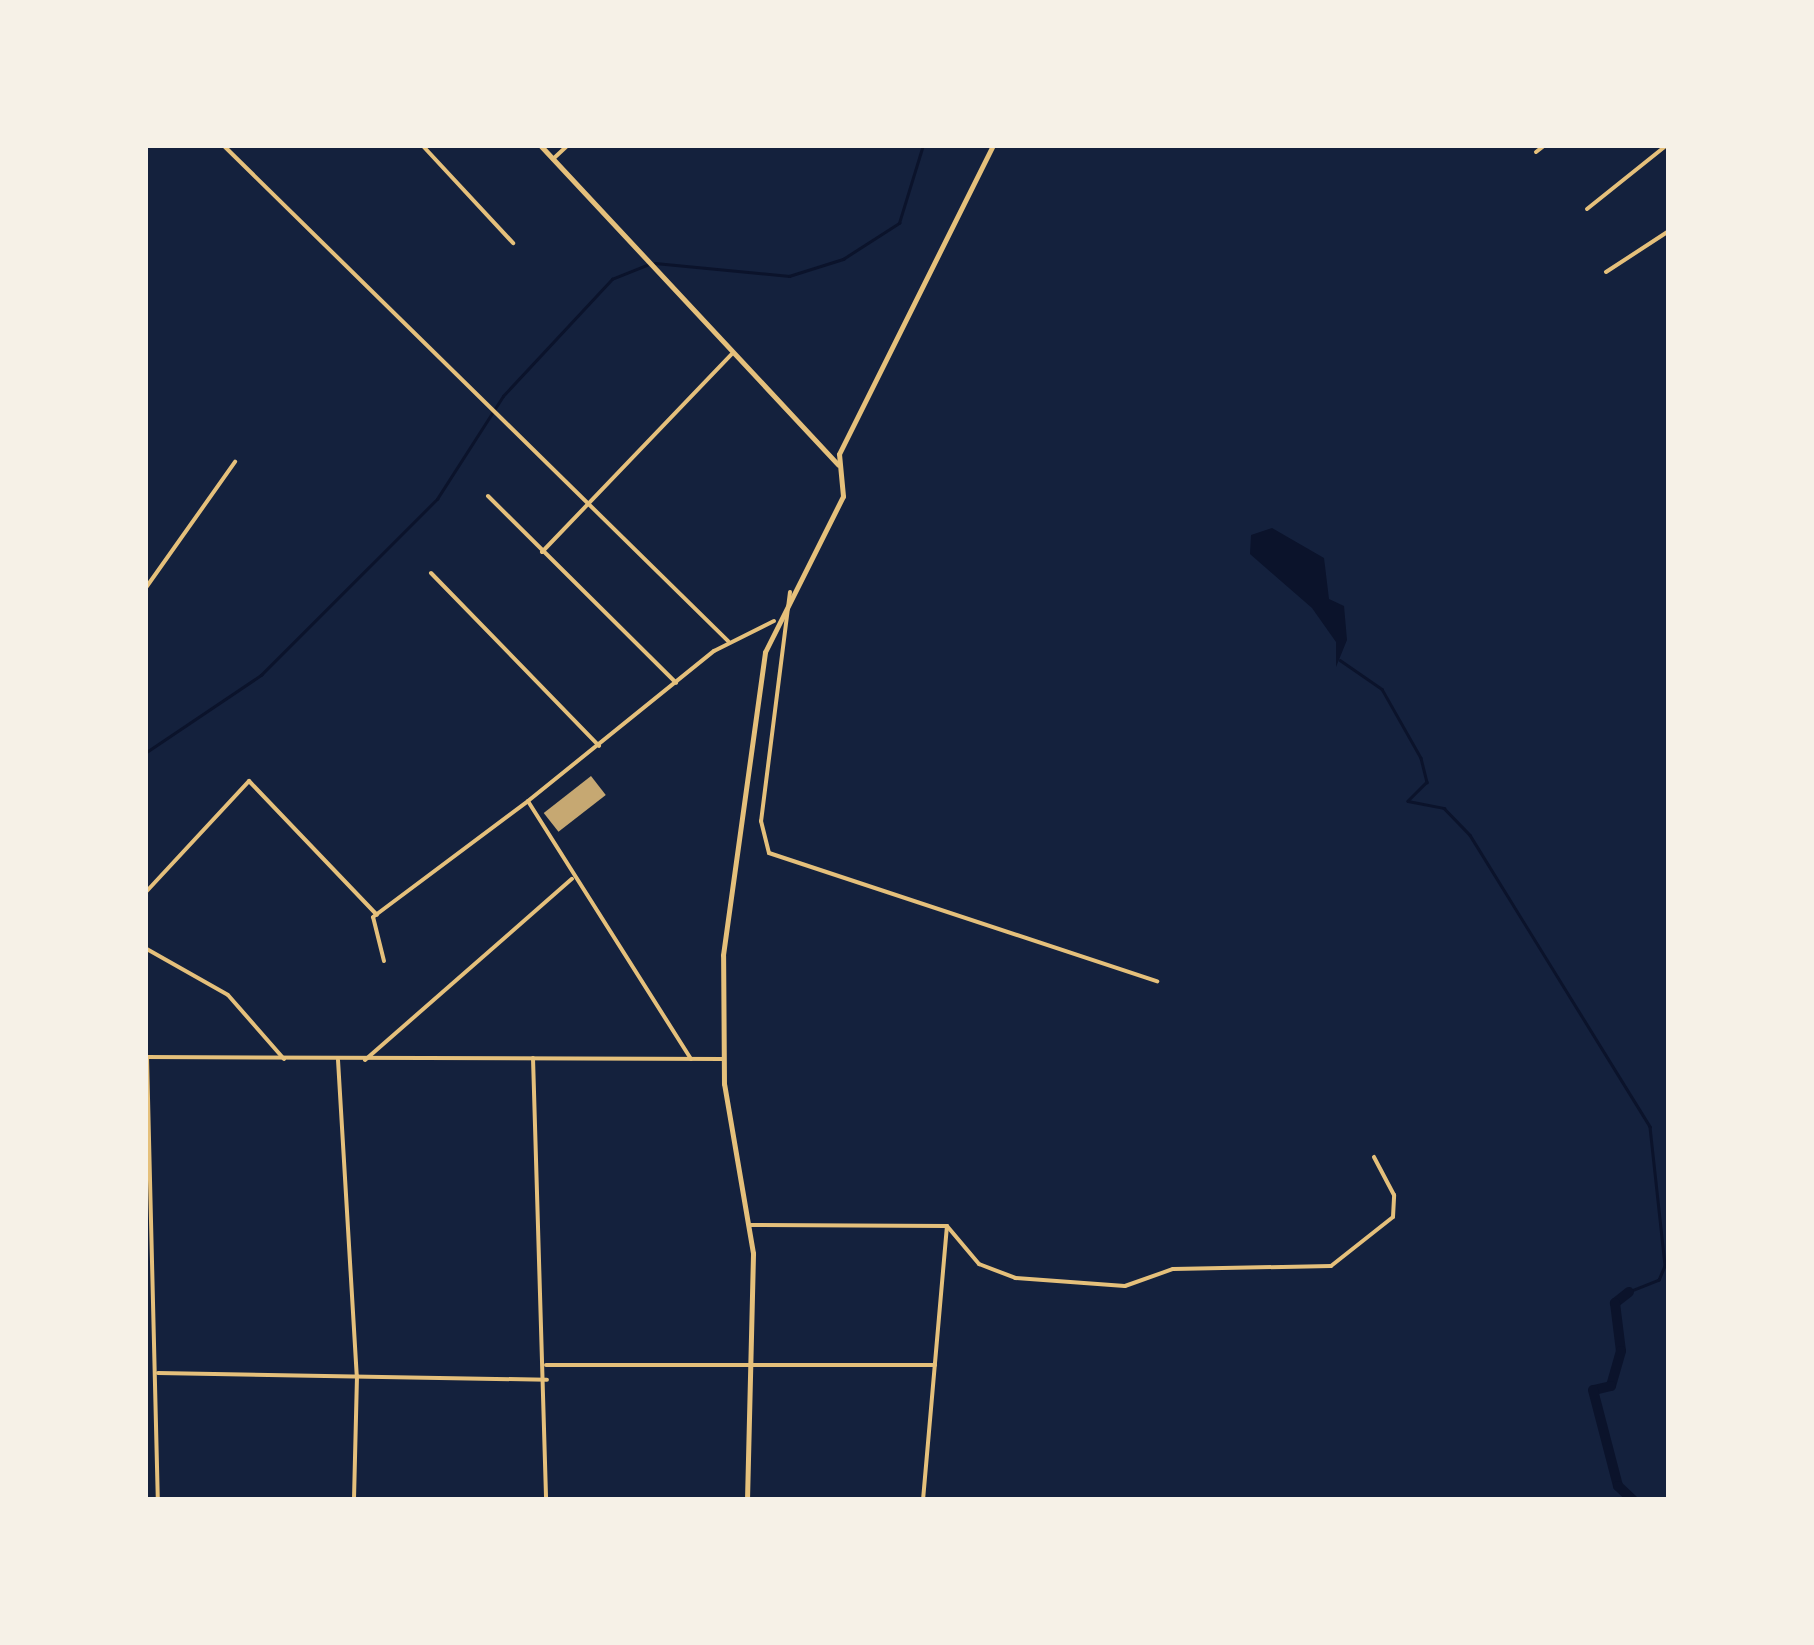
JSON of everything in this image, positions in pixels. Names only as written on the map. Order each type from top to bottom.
[{"type":"street","points":[[223,145],[728,641]]},
{"type":"street","points":[[422,145],[513,243]]},
{"type":"street","points":[[540,145],[838,465]]},
{"type":"street","points":[[553,158],[568,145]]},
{"type":"street","points":[[747,1500],[751,1225],[723,1059],[729,865],[774,621],[843,496],[838,465],[844,442],[992,145]]},
{"type":"street","points":[[1536,152],[1545,145]]},
{"type":"street","points":[[1587,208],[1667,145]]},
{"type":"street","points":[[1606,272],[1669,232]]},
{"type":"street","points":[[542,552],[733,353]]},
{"type":"street","points":[[822,448],[844,442]]},
{"type":"street","points":[[145,589],[236,462]]},
{"type":"street","points":[[488,496],[676,683]]},
{"type":"street","points":[[431,573],[598,746]]},
{"type":"street","points":[[790,592],[761,821],[769,853],[1157,982]]},
{"type":"street","points":[[384,961],[370,923],[376,915],[528,802],[728,641],[774,621]]},
{"type":"street","points":[[145,893],[249,781],[376,915]]},
{"type":"street","points":[[528,802],[572,878],[690,1059]]},
{"type":"street","points":[[365,1060],[572,878]]},
{"type":"street","points":[[145,948],[228,995],[284,1059]]},
{"type":"street","points":[[158,1500],[158,1373],[146,1057],[723,1059]]},
{"type":"street","points":[[533,1058],[547,1380],[546,1500]]},
{"type":"street","points":[[338,1060],[357,1376],[354,1500]]},
{"type":"street","points":[[751,1225],[947,1226],[979,1264],[1015,1278],[1125,1286],[1172,1269],[1331,1266],[1393,1217],[1394,1195],[1374,1158]]},
{"type":"street","points":[[923,1500],[947,1226]]},
{"type":"street","points":[[546,1365],[752,1360],[935,1365]]},
{"type":"street","points":[[158,1373],[547,1380]]},
{"type":"water","points":[[1272,528],[1324,558],[1329,599],[1344,606],[1347,640],[1336,667],[1336,642],[1312,608],[1250,554],[1251,535]]},
{"type":"building","points":[[591,776],[606,795],[558,832],[544,813]]},
{"type":"waterway","points":[[655,263],[789,276],[843,259],[899,223],[923,145]]},
{"type":"waterway","points":[[145,753],[261,675],[437,499],[503,396],[612,279],[647,265]]},
{"type":"waterway","points":[[1340,660],[1382,689],[1421,758],[1427,782],[1408,801],[1444,808],[1470,835],[1650,1127],[1665,1266],[1659,1280],[1629,1292]]},
{"type":"waterway","points":[[1629,1292],[1615,1303],[1621,1351],[1611,1386],[1593,1390],[1618,1486],[1633,1500]]}]
